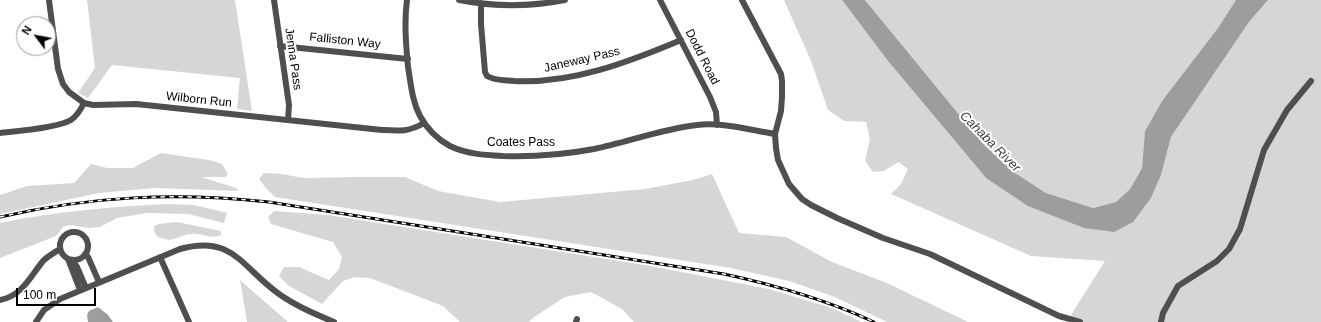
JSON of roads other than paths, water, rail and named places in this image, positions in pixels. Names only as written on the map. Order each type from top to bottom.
[{"type":"street","points":[[0,133],[59,124],[71,120],[84,103],[69,92],[60,78],[49,0]]},
{"type":"street","name":"Jenna Pass","points":[[274,0],[289,105],[288,120]]},
{"type":"street","name":"Coates Pass","points":[[407,0],[406,23],[408,59],[412,93],[416,108],[424,123],[433,134],[451,146],[464,151],[473,154],[549,156],[593,149],[676,128],[698,125],[717,125],[775,134]]},
{"type":"street","points":[[459,0],[521,6],[565,0]]},
{"type":"street","name":"Dodd Road","points":[[660,0],[716,112],[717,125]]},
{"type":"street","points":[[742,0],[781,74],[782,97],[781,111],[775,134],[776,148],[778,160],[789,184],[796,193],[806,202],[837,218],[883,238],[930,254],[1059,316],[1080,322]]},
{"type":"street","name":"Janeway Pass","points":[[481,3],[481,24],[485,72],[487,76],[498,80],[540,81],[576,75],[630,60],[681,40]]},
{"type":"street","name":"Falliston Way","points":[[280,46],[408,59]]},
{"type":"street","points":[[1161,322],[1163,313],[1178,286],[1217,261],[1229,249],[1240,230],[1264,150],[1287,110],[1311,81]]},
{"type":"street","name":"Wilborn Run","points":[[84,103],[103,105],[136,104],[395,131],[408,130],[424,123]]},
{"type":"street","points":[[70,259],[79,259],[85,254],[87,249],[87,241],[83,236],[77,233],[71,233],[65,236],[61,242],[60,249],[63,255],[70,259],[77,267],[83,289]]},
{"type":"street","points":[[36,322],[44,310],[50,305],[83,289],[180,249],[198,245],[214,246],[229,251],[279,294],[334,322]]},
{"type":"street","points":[[0,300],[13,296],[20,291],[43,262],[60,249]]},
{"type":"street","points":[[85,254],[88,257],[99,282]]},
{"type":"street","points":[[160,257],[189,322]]},
{"type":"railway","points":[[0,217],[68,204],[134,198],[200,197],[269,202],[724,274],[762,283],[819,300],[874,322]]},
{"type":"water label","name":"Cahaba River","points":[[990,142]]}]
